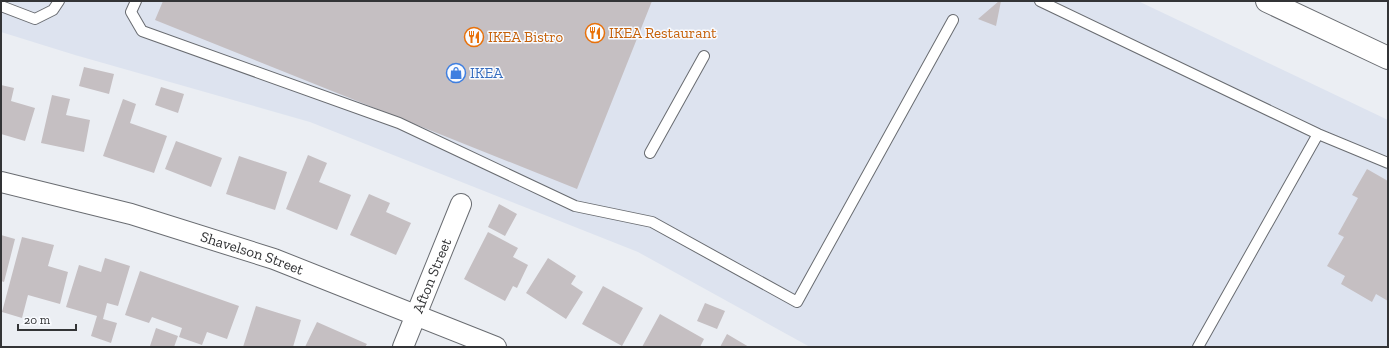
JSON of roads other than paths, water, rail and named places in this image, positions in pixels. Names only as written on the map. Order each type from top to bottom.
[{"type":"main road","points":[[1267,1],[1388,58]]},
{"type":"street","name":"Shavelson Street","points":[[1,182],[131,214],[274,259],[496,347]]},
{"type":"street","name":"Afton Street","points":[[402,347],[461,204]]},
{"type":"lane","points":[[1,6],[35,19],[53,10],[58,1]]},
{"type":"lane","points":[[136,1],[131,12],[142,31],[399,123],[575,206],[652,222],[797,302],[953,20]]},
{"type":"lane","points":[[1040,1],[1318,134],[1388,163]]},
{"type":"lane","points":[[650,153],[704,56]]},
{"type":"lane","points":[[1198,347],[1318,134]]},
{"type":"place","name":"IKEA Restaurant","points":[[595,33]]},
{"type":"place","name":"IKEA Bistro","points":[[474,37]]},
{"type":"place","name":"IKEA","points":[[456,73]]}]
